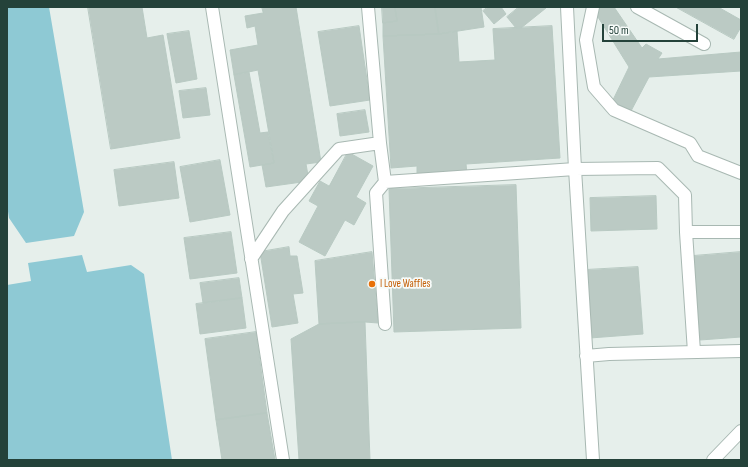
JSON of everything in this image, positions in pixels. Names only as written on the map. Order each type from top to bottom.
[{"type":"lane","points":[[212,7],[283,460]]},
{"type":"lane","points":[[368,7],[380,143],[386,182]]},
{"type":"lane","points":[[567,7],[575,169],[593,460]]},
{"type":"lane","points":[[592,7],[586,40],[594,87],[614,110],[690,143],[698,156],[741,173]]},
{"type":"lane","points":[[637,7],[704,44]]},
{"type":"lane","points":[[251,258],[283,211],[339,149],[380,143]]},
{"type":"lane","points":[[385,324],[376,193],[386,182],[575,169],[658,168],[685,195],[694,352]]},
{"type":"lane","points":[[686,232],[741,232]]},
{"type":"lane","points":[[586,356],[609,354],[741,351]]},
{"type":"lane","points":[[713,460],[741,431]]},
{"type":"water","points":[[7,7],[49,7],[84,212],[74,236],[26,243],[9,218],[7,205]]},
{"type":"water","points":[[82,255],[87,272],[131,265],[144,274],[172,460],[7,460],[7,285],[31,281],[28,263]]},
{"type":"building","points":[[88,7],[142,7],[147,38],[163,35],[180,138],[111,149]]},
{"type":"building","points":[[262,7],[296,7],[321,162],[306,164],[309,181],[266,187],[262,165],[274,163],[258,70],[234,75],[230,50],[258,45],[255,26],[247,28],[245,16],[263,13]]},
{"type":"building","points":[[382,7],[395,7],[397,21],[383,23]]},
{"type":"building","points":[[395,7],[435,7],[439,34],[383,36],[383,23],[397,21]]},
{"type":"building","points":[[435,7],[481,7],[484,27],[439,34]]},
{"type":"building","points":[[488,7],[501,7],[506,14],[494,24],[483,11]]},
{"type":"building","points":[[519,7],[546,8],[521,28],[516,28],[507,17]]},
{"type":"building","points":[[596,7],[614,7],[642,48],[646,44],[662,53],[658,59],[741,52],[741,71],[649,77],[631,111],[612,102],[629,67],[593,9]]},
{"type":"building","points":[[676,7],[718,7],[741,20],[741,27],[734,39]]},
{"type":"building","points":[[359,26],[370,100],[330,106],[318,32]]},
{"type":"building","points":[[552,26],[560,158],[466,164],[467,174],[417,177],[417,166],[391,168],[383,36],[439,34],[457,31],[459,62],[495,60],[493,29]]},
{"type":"building","points":[[189,31],[197,79],[176,83],[167,34]]},
{"type":"building","points":[[249,72],[260,133],[268,132],[274,163],[250,167],[234,75]]},
{"type":"building","points":[[206,88],[210,115],[183,118],[179,91]]},
{"type":"building","points":[[365,110],[369,132],[340,136],[337,114]]},
{"type":"building","points":[[348,152],[373,166],[356,197],[366,203],[354,225],[345,220],[325,256],[299,242],[318,206],[309,201],[320,181],[329,186]]},
{"type":"building","points":[[220,160],[230,215],[190,222],[180,167]]},
{"type":"building","points":[[174,162],[179,198],[119,206],[114,170]]},
{"type":"building","points":[[516,185],[521,328],[394,332],[389,189]]},
{"type":"building","points":[[656,196],[657,229],[591,231],[590,198]]},
{"type":"building","points":[[231,232],[237,273],[190,279],[184,238]]},
{"type":"building","points":[[289,247],[290,256],[297,256],[303,293],[293,294],[298,323],[272,327],[260,252]]},
{"type":"building","points":[[372,252],[378,323],[365,322],[319,324],[315,261]]},
{"type":"building","points":[[741,252],[741,337],[700,340],[693,256]]},
{"type":"building","points":[[638,267],[643,334],[590,338],[585,270]]},
{"type":"building","points":[[239,278],[242,298],[203,303],[200,283]]},
{"type":"building","points":[[242,298],[246,328],[200,334],[196,304]]},
{"type":"building","points":[[365,322],[370,460],[299,460],[291,339],[319,324]]},
{"type":"building","points":[[256,332],[267,413],[216,420],[205,339]]},
{"type":"building","points":[[267,413],[275,460],[222,460],[216,420]]},
{"type":"place","name":"I Love Waffles","points":[[372,284]]}]
